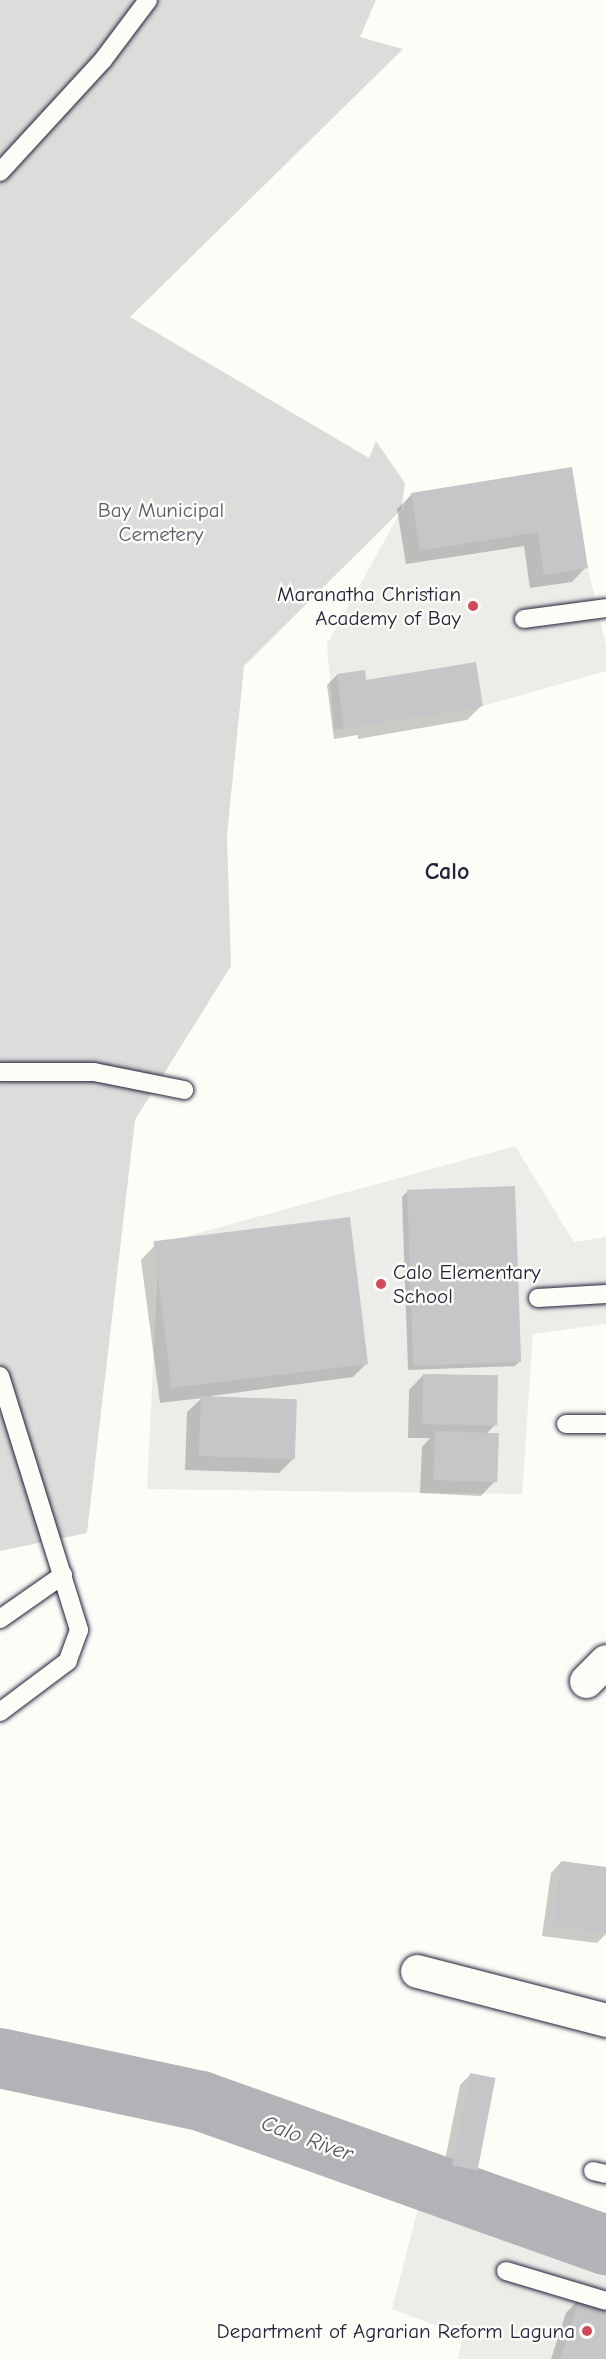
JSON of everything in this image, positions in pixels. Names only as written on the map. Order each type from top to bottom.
[{"type":"street","points":[[417,1971],[606,2020]]},
{"type":"lane","points":[[0,172],[103,60],[148,0]]},
{"type":"lane","points":[[524,619],[606,608]]},
{"type":"lane","points":[[0,1072],[94,1072],[184,1090]]},
{"type":"lane","points":[[538,1298],[606,1294]]},
{"type":"lane","points":[[0,1376],[63,1575],[78,1630],[68,1661],[0,1712]]},
{"type":"lane","points":[[566,1424],[606,1424]]},
{"type":"lane","points":[[0,1619],[63,1575]]},
{"type":"lane","points":[[506,2271],[606,2301]]},
{"type":"shaded area","name":"Maranatha Christian Academy of Bay","points":[[572,467],[588,568],[606,646],[606,671],[483,706],[334,730],[327,644],[411,493]]},
{"type":"shaded area","name":"Calo Elementary School","points":[[515,1146],[574,1242],[606,1237],[606,1324],[533,1334],[522,1494],[147,1489],[159,1244]]},
{"type":"shaded area","points":[[420,2201],[606,2274],[606,2359],[458,2359],[463,2336],[392,2309]]},
{"type":"green space","name":"Bay Municipal Cemetery","points":[[0,0],[376,0],[360,37],[403,49],[130,317],[369,458],[376,441],[405,483],[401,510],[244,666],[227,835],[231,966],[135,1120],[87,1533],[0,1551]]},
{"type":"building","points":[[572,467],[588,568],[544,575],[538,532],[420,551],[411,493]]},
{"type":"building","points":[[476,662],[483,706],[344,729],[337,674],[365,670],[366,680]]},
{"type":"building","points":[[515,1186],[521,1362],[413,1366],[407,1190]]},
{"type":"building","points":[[350,1217],[368,1364],[172,1388],[153,1241]]},
{"type":"building","points":[[423,1374],[498,1375],[497,1425],[422,1424]]},
{"type":"building","points":[[201,1396],[297,1399],[295,1459],[199,1456]]},
{"type":"building","points":[[435,1431],[499,1433],[497,1482],[433,1480]]},
{"type":"building","points":[[561,1861],[606,1867],[606,1933],[552,1926]]},
{"type":"building","points":[[470,2073],[496,2078],[478,2170],[452,2165]]},
{"type":"building","name":"Department of Agrarian Reform Laguna","points":[[580,2297],[606,2306],[606,2359],[560,2359]]},
{"type":"waterway","name":"Calo River","points":[[0,2058],[201,2101],[606,2245]]},
{"type":"place","name":"Maranatha Christian Academy of Bay","points":[[473,606]]},
{"type":"place","name":"Calo Elementary School","points":[[381,1284]]},
{"type":"place","name":"Department of Agrarian Reform Laguna","points":[[587,2331]]},
{"type":"district","name":"Calo","points":[[447,872]]}]
